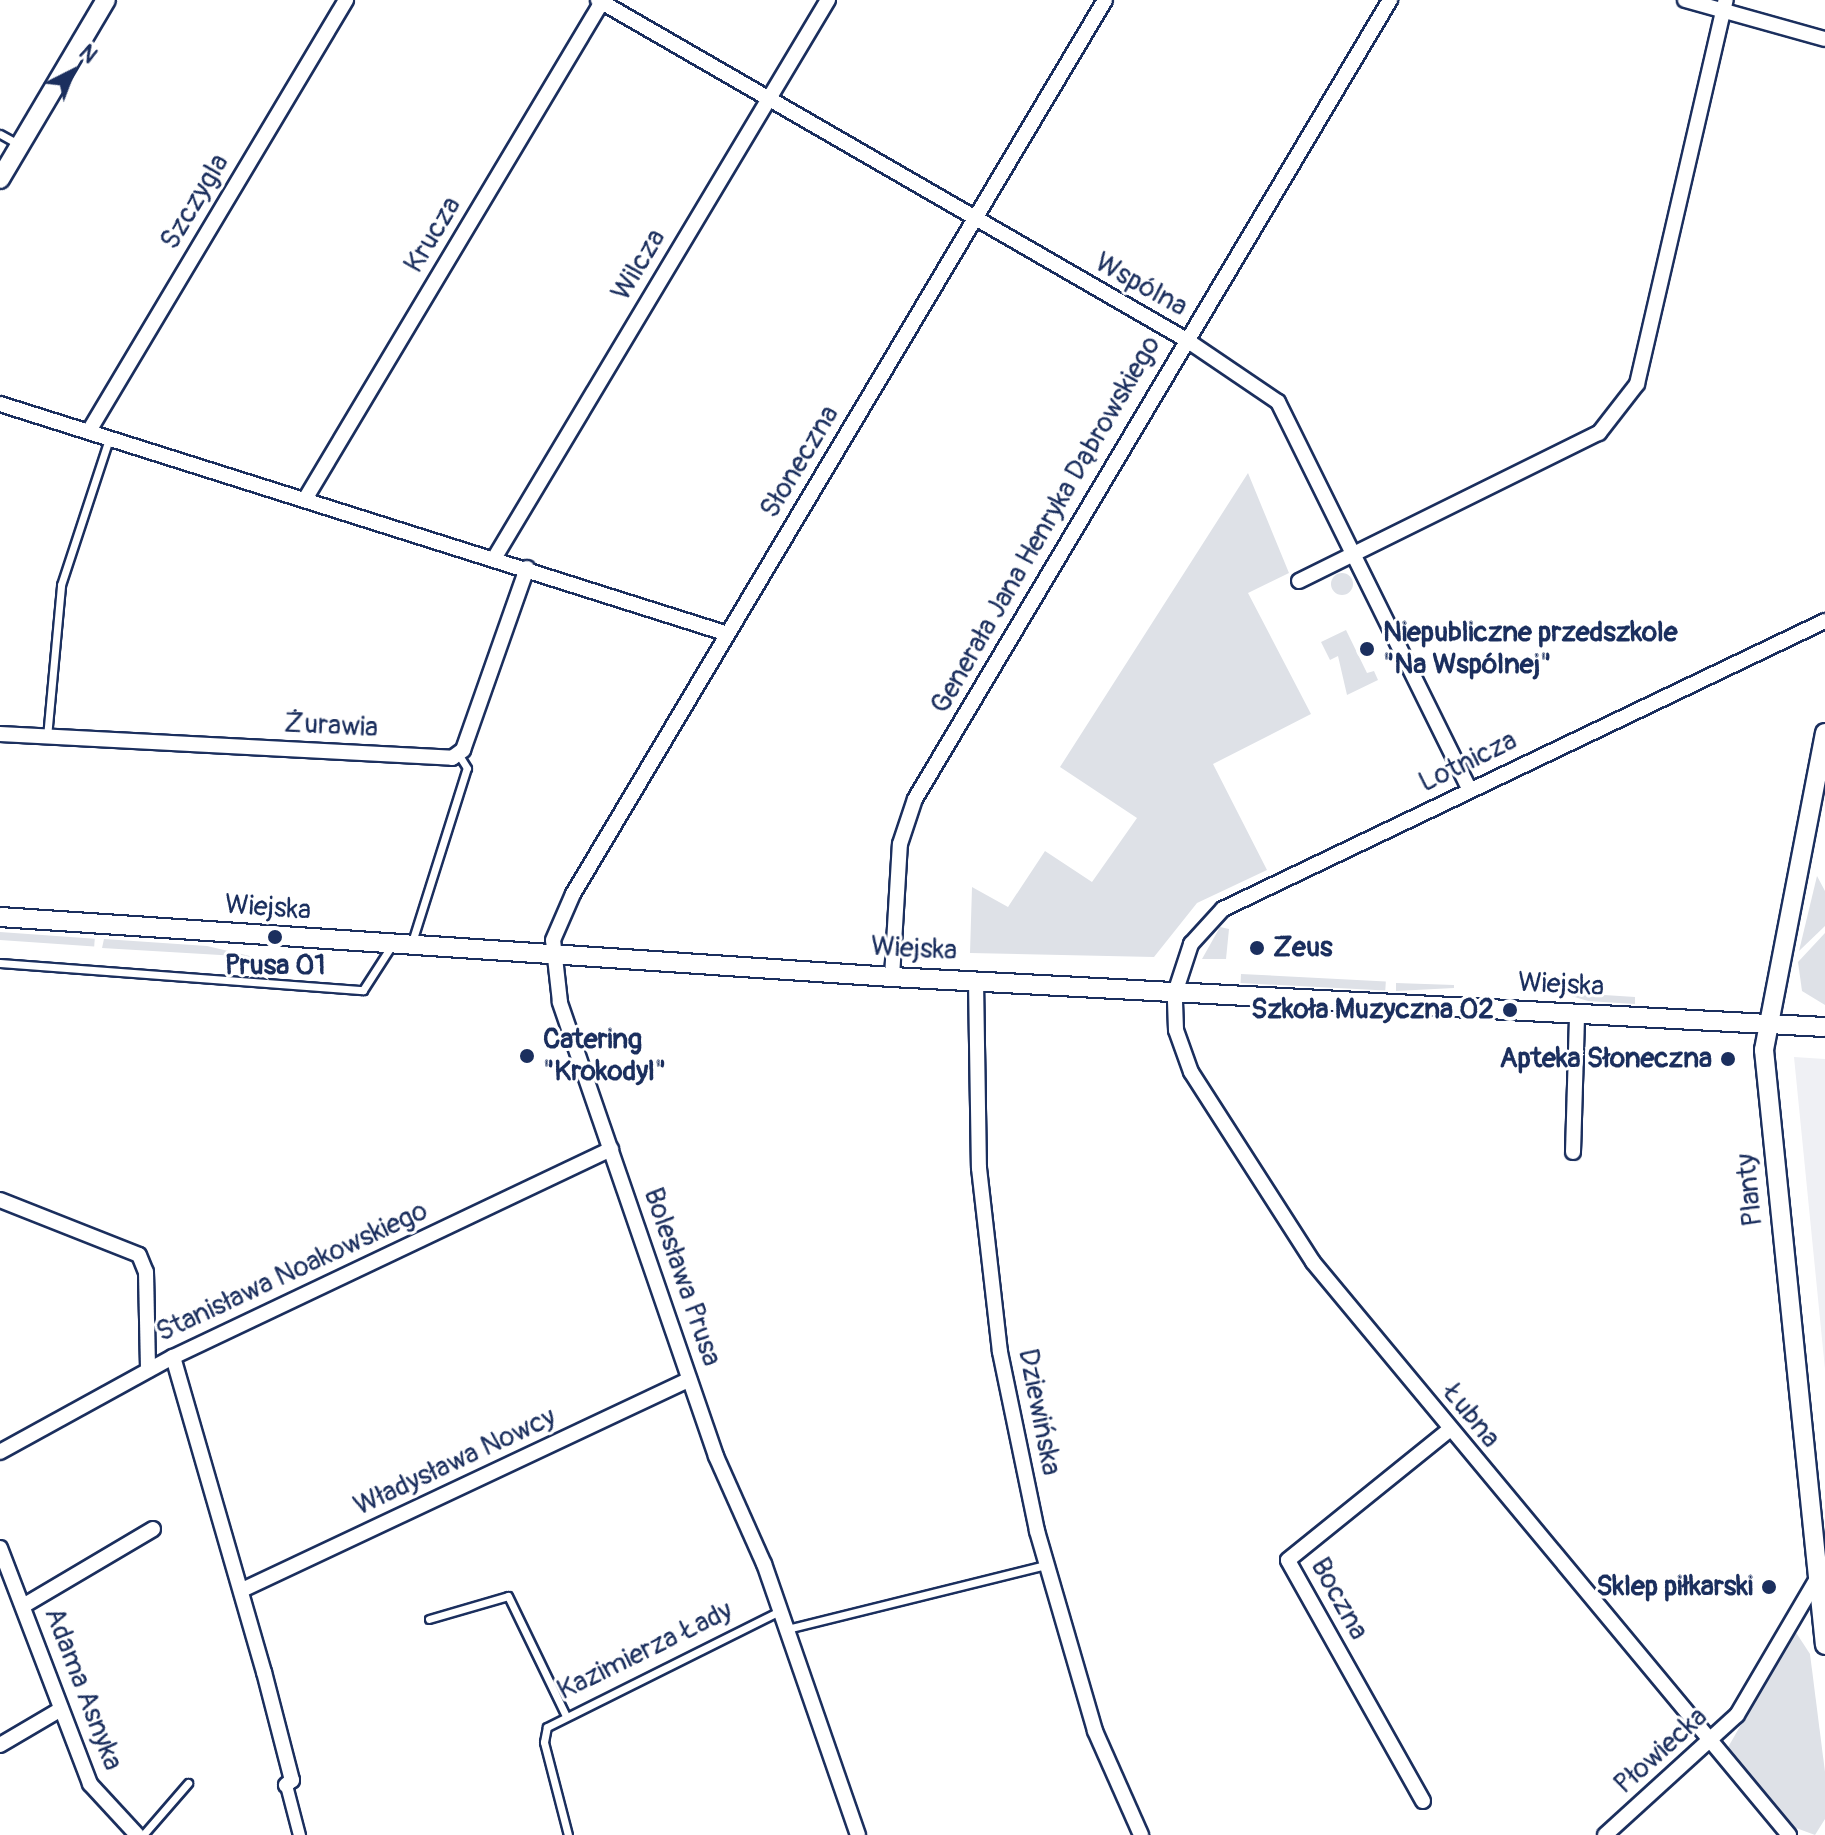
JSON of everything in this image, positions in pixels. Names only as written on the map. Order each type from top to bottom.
[{"type":"street","points":[[0,179],[106,0]]},
{"type":"street","name":"Szczygla","points":[[89,431],[346,0]]},
{"type":"street","name":"Wilcza","points":[[495,557],[828,0]]},
{"type":"street","name":"Słoneczna","points":[[552,955],[573,894],[1105,0]]},
{"type":"street","name":"Generała Jana Henryka Dąbrowskiego","points":[[892,977],[905,819],[1185,339],[1390,0]]},
{"type":"street","points":[[1685,0],[1725,6],[1825,39]]},
{"type":"street","name":"Wspólna","points":[[601,1],[974,221],[1185,339],[1261,387],[1290,415],[1470,790]]},
{"type":"street","name":"Krucza","points":[[307,496],[601,1]]},
{"type":"street","points":[[1299,581],[1599,433],[1637,384],[1725,6]]},
{"type":"street","points":[[0,404],[307,496],[728,634]]},
{"type":"street","points":[[459,755],[527,568]]},
{"type":"street","name":"Lotnicza","points":[[1175,993],[1191,944],[1223,909],[1825,621]]},
{"type":"street","name":"Planty","points":[[1825,733],[1766,1025],[1825,1645]]},
{"type":"street","name":"Żurawia","points":[[0,734],[459,755]]},
{"type":"street","name":"Wiejska","points":[[0,917],[892,977],[1825,1027]]},
{"type":"street","name":"Bolesława Prusa","points":[[552,955],[560,1002],[689,1380],[787,1629],[858,1835]]},
{"type":"street","name":"Dziewińska","points":[[976,981],[987,1261],[1046,1565],[1095,1731],[1141,1835]]},
{"type":"street","name":"Łubna","points":[[1175,993],[1176,1030],[1191,1072],[1313,1262],[1449,1430],[1789,1835]]},
{"type":"street","points":[[1573,1152],[1577,1014]]},
{"type":"street","name":"Stanisława Noakowskiego","points":[[0,1452],[173,1357],[611,1149]]},
{"type":"street","points":[[0,1200],[139,1255],[146,1272],[148,1370]]},
{"type":"street","points":[[173,1357],[242,1590],[292,1780],[286,1785],[299,1835]]},
{"type":"street","name":"Władysława Nowcy","points":[[242,1590],[689,1380]]},
{"type":"street","name":"Boczna","points":[[1423,1801],[1288,1560],[1449,1430]]},
{"type":"street","points":[[23,1606],[153,1529]]},
{"type":"street","name":"Adama Asnyka","points":[[0,1548],[90,1784],[137,1835]]},
{"type":"street","name":"Płowiecka","points":[[1605,1835],[1711,1745],[1737,1715],[1819,1576]]},
{"type":"street","points":[[0,1745],[61,1709]]},
{"type":"lane","points":[[0,134],[20,146]]},
{"type":"lane","points":[[47,737],[61,585],[109,437]]},
{"type":"lane","points":[[0,963],[363,990],[401,946],[467,768],[459,755]]},
{"type":"lane","points":[[787,1629],[1046,1565]]},
{"type":"lane","points":[[429,1619],[508,1596],[565,1714]]},
{"type":"lane","name":"Kazimierza Łady","points":[[568,1835],[543,1736],[565,1714],[780,1611]]},
{"type":"lane","points":[[143,1835],[188,1783]]},
{"type":"shaded area","points":[[1248,473],[1289,573],[1248,593],[1311,714],[1213,764],[1267,870],[1197,903],[1154,957],[970,953],[972,887],[1008,907],[1045,851],[1092,882],[1137,818],[1060,767]]},
{"type":"shaded area","points":[[1342,573],[1350,576],[1353,584],[1350,592],[1342,595],[1334,592],[1331,584],[1334,576]]},
{"type":"shaded area","points":[[1346,630],[1367,673],[1374,671],[1378,680],[1347,695],[1338,656],[1330,660],[1321,642]]},
{"type":"shaded area","points":[[1817,876],[1825,891],[1825,926],[1799,951]]},
{"type":"shaded area","points":[[1220,927],[1229,929],[1226,959],[1202,959]]},
{"type":"shaded area","points":[[0,932],[95,939],[94,947],[0,940]]},
{"type":"shaded area","points":[[1825,933],[1825,1005],[1802,991],[1798,962]]},
{"type":"shaded area","points":[[104,939],[207,946],[254,957],[102,948]]},
{"type":"shaded area","points":[[1241,974],[1386,982],[1385,991],[1241,983]]},
{"type":"shaded area","points":[[1396,983],[1454,985],[1454,988],[1396,991]]},
{"type":"shaded area","points":[[1558,992],[1635,997],[1635,1004],[1588,1001]]},
{"type":"shaded area","points":[[1794,1057],[1825,1059],[1825,1369]]},
{"type":"shaded area","points":[[1795,1631],[1810,1654],[1825,1772],[1825,1819],[1815,1835],[1788,1825],[1727,1749]]},
{"type":"place","name":"Niepubliczne przedszkole \"Na Wspólnej\"","points":[[1367,649]]},
{"type":"place","name":"Prusa 01","points":[[275,937]]},
{"type":"place","name":"Zeus","points":[[1257,948]]},
{"type":"place","name":"Szkoła Muzyczna 02","points":[[1510,1010]]},
{"type":"place","name":"Catering \"Krokodyl\"","points":[[527,1056]]},
{"type":"place","name":"Apteka Słoneczna","points":[[1728,1059]]},
{"type":"place","name":"Sklep piłkarski","points":[[1769,1587]]}]
